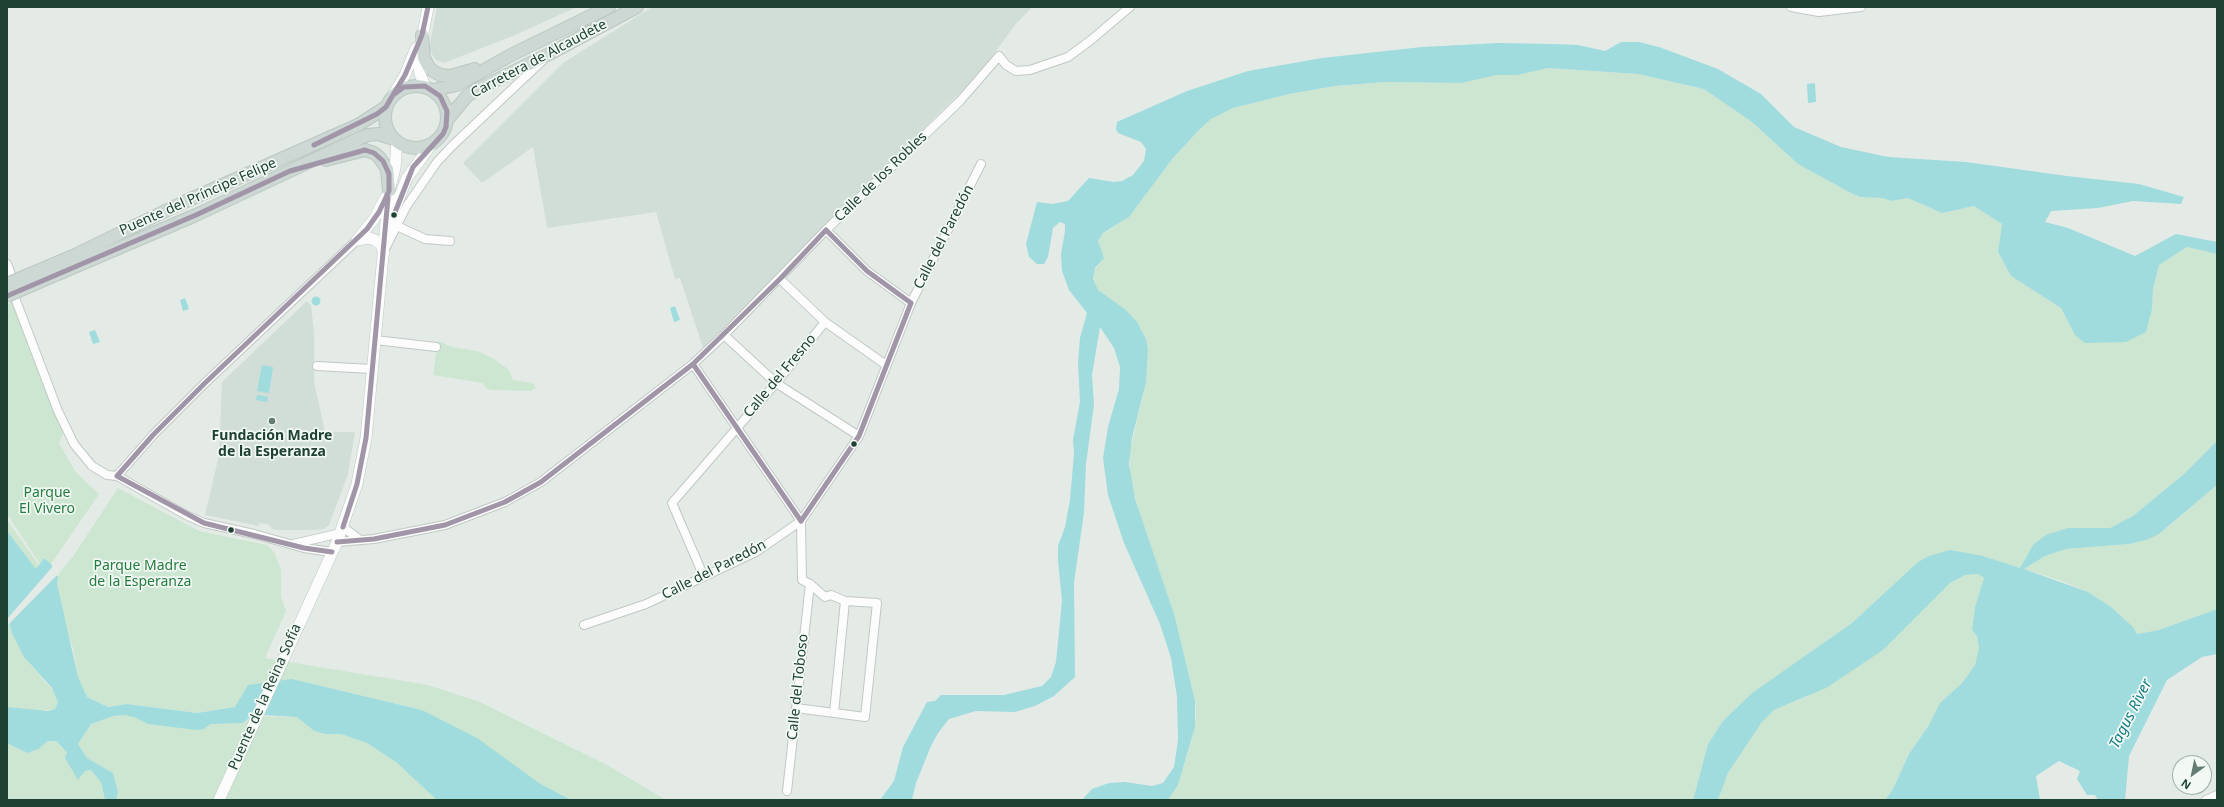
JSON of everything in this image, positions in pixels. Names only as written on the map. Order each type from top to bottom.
[{"type":"main road","points":[[428,7],[418,60],[420,74],[429,88],[445,103],[448,119]]},
{"type":"main road","name":"Carretera de Alcaudete","points":[[393,95],[404,87],[429,88],[457,85],[513,54],[609,7]]},
{"type":"main road","name":"Carretera de Alcaudete","points":[[431,145],[443,134],[448,119],[467,96],[637,7]]},
{"type":"main road","points":[[422,35],[424,58],[430,69],[440,75],[450,76],[464,73],[513,54]]},
{"type":"main road","points":[[357,240],[379,212],[389,191],[395,168],[395,140],[386,124],[386,106],[405,75],[422,35]]},
{"type":"main road","name":"Puente del Príncipe Felipe","points":[[7,296],[30,280],[74,256],[184,202],[358,125],[386,106]]},
{"type":"main road","name":"Puente del Príncipe Felipe","points":[[7,284],[30,280],[196,215],[368,135],[378,134],[395,140]]},
{"type":"main road","points":[[395,140],[410,148],[431,145]]},
{"type":"main road","points":[[392,226],[392,219],[407,178],[431,145]]},
{"type":"main road","points":[[290,170],[365,150],[379,157],[385,165],[388,174],[392,226]]},
{"type":"main road","points":[[357,240],[392,226]]},
{"type":"main road","name":"Puente de la Reina Sofía","points":[[218,800],[338,539],[357,484],[366,438],[384,251],[392,226]]},
{"type":"main road","points":[[357,240],[369,238],[375,240],[381,245],[384,251]]},
{"type":"street","name":"Calle de los Robles","points":[[338,539],[360,540],[445,525],[506,502],[541,482],[693,364],[780,279],[826,230],[960,101],[999,56],[1006,65],[1016,71],[1030,70],[1068,57],[1092,40],[1130,7]]},
{"type":"street","points":[[1791,7],[1819,12],[1861,7]]},
{"type":"street","points":[[450,241],[425,239],[392,226],[437,162],[549,54]]},
{"type":"street","name":"Calle del Paredón","points":[[584,624],[646,604],[704,577],[756,552],[802,521],[858,436],[911,303],[981,164]]},
{"type":"street","points":[[826,230],[867,271],[911,303]]},
{"type":"street","points":[[117,476],[153,435],[205,383],[357,240]]},
{"type":"street","points":[[7,264],[43,355],[47,378]]},
{"type":"street","points":[[7,278],[47,378],[58,411],[74,444],[92,466],[107,475],[117,476],[186,516],[204,523],[304,548],[338,539]]},
{"type":"street","points":[[780,279],[825,322],[886,365]]},
{"type":"street","name":"Calle del Fresno","points":[[704,577],[672,503],[776,383],[825,322]]},
{"type":"street","points":[[724,335],[776,383],[858,436]]},
{"type":"street","points":[[375,340],[436,347]]},
{"type":"street","points":[[693,364],[802,521],[802,580],[810,584],[825,597],[831,594],[845,601],[878,603],[865,717],[796,708]]},
{"type":"street","points":[[317,366],[372,369]]},
{"type":"street","points":[[290,544],[338,539],[360,540]]},
{"type":"street","name":"Calle del Toboso","points":[[787,791],[810,584]]},
{"type":"street","points":[[834,713],[845,601]]},
{"type":"street","points":[[2206,800],[2217,795]]},
{"type":"shaded area","points":[[437,7],[577,7],[515,35],[444,63],[435,59],[429,49]]},
{"type":"shaded area","points":[[652,7],[1032,7],[1015,25],[979,74],[703,348],[680,278],[675,279],[656,212],[547,228],[533,147],[482,183],[463,163],[563,63]]},
{"type":"shaded area","name":"Fundación Madre de la Esperanza","points":[[307,301],[311,305],[314,332],[314,382],[325,432],[355,432],[348,474],[329,525],[324,529],[316,530],[278,530],[272,529],[268,524],[259,523],[259,526],[205,515],[219,455],[222,382]]},
{"type":"green space","points":[[1548,68],[1638,74],[1704,89],[1752,122],[1798,164],[1860,197],[1883,198],[1891,201],[1908,198],[1942,213],[1974,206],[2002,224],[1998,252],[2011,276],[2061,308],[2075,335],[2152,309],[2153,289],[2159,265],[2187,247],[2217,254],[2217,441],[2184,474],[2133,516],[2110,528],[2083,528],[2027,555],[2020,568],[1983,556],[1929,556],[1918,562],[1852,623],[1752,693],[1723,721],[1708,744],[1693,800],[1168,800],[1178,785],[1192,739],[1196,715],[1195,701],[1175,617],[1140,516],[1130,477],[1130,451],[1146,382],[1148,349],[1146,339],[1137,322],[1126,310],[1102,294],[1093,283],[1094,271],[1104,258],[1098,246],[1100,236],[1129,217],[1173,158],[1199,130],[1211,119],[1233,108],[1289,94],[1335,86],[1385,82],[1461,83],[1497,75],[1524,73]]},
{"type":"green space","name":"Parque El Vivero","points":[[12,302],[63,434],[59,443],[75,471],[99,494],[51,564],[44,558],[40,564],[7,514],[7,304]]},
{"type":"green space","points":[[438,341],[452,347],[477,351],[494,359],[509,370],[513,380],[533,383],[536,388],[531,391],[491,390],[486,388],[483,383],[433,375]]},
{"type":"green space","points":[[2217,485],[2217,609],[2159,630],[2137,634],[2133,627],[2111,607],[2088,592],[2062,581],[2024,569],[2045,556],[2066,549],[2129,544],[2146,540],[2168,527]]},
{"type":"green space","name":"Parque Madre de la Esperanza","points":[[118,488],[199,531],[267,545],[274,552],[281,570],[281,597],[286,611],[265,658],[428,685],[480,702],[607,765],[666,800],[571,800],[539,783],[422,710],[292,679],[235,707],[197,713],[128,704],[108,707],[87,697],[78,677],[73,648],[63,620],[7,545],[7,520],[39,565],[57,584],[59,573],[72,558]]},
{"type":"green space","points":[[1978,574],[1984,578],[1975,607],[1972,630],[1977,636],[1979,648],[1975,665],[1962,683],[1940,703],[1929,725],[1909,754],[1893,789],[1885,800],[1718,800],[1728,773],[1762,722],[1774,710],[1806,697],[1883,650],[1950,583],[1965,575]]},
{"type":"green space","points":[[7,616],[12,633],[24,657],[55,693],[58,702],[55,709],[39,711],[7,707]]},
{"type":"green space","points":[[124,715],[134,717],[148,724],[204,729],[211,724],[243,723],[251,716],[297,717],[314,731],[325,734],[341,734],[367,743],[396,762],[437,800],[116,800],[118,792],[113,773],[87,758],[78,744],[91,724],[113,716]]},
{"type":"green space","points":[[53,739],[67,752],[68,762],[74,773],[81,778],[84,771],[91,770],[101,782],[105,800],[7,800],[7,743],[27,753]]},
{"type":"water","points":[[1621,42],[1639,42],[1659,47],[1718,69],[1761,94],[1794,127],[1841,147],[1888,157],[1966,162],[2139,184],[2184,197],[2181,204],[2133,201],[2098,208],[2051,211],[2045,222],[2068,228],[2135,256],[2176,234],[2217,242],[2217,254],[2187,247],[2159,265],[2153,289],[2152,309],[2146,332],[2126,342],[2085,343],[2075,335],[2061,308],[2011,276],[1998,252],[2002,224],[1974,206],[1942,213],[1908,198],[1891,201],[1883,198],[1860,197],[1798,164],[1752,122],[1704,89],[1638,74],[1548,68],[1517,75],[1497,75],[1461,83],[1385,82],[1335,86],[1289,94],[1233,108],[1211,119],[1199,130],[1173,158],[1129,217],[1103,233],[1098,241],[1104,258],[1095,268],[1093,279],[1098,290],[1126,310],[1137,322],[1146,339],[1148,349],[1146,382],[1132,438],[1129,464],[1135,499],[1175,617],[1195,701],[1195,727],[1178,785],[1168,800],[1082,800],[1092,789],[1109,783],[1125,782],[1152,786],[1163,783],[1174,767],[1178,740],[1177,697],[1171,658],[1160,624],[1124,543],[1108,495],[1103,458],[1108,427],[1119,389],[1120,367],[1114,348],[1100,327],[1092,375],[1094,404],[1086,464],[1084,512],[1074,583],[1075,677],[1054,696],[1035,706],[1015,712],[976,711],[949,719],[938,733],[931,746],[916,783],[912,800],[880,800],[894,781],[903,747],[927,702],[935,701],[941,695],[1004,695],[1042,686],[1051,677],[1056,662],[1062,601],[1058,546],[1065,527],[1070,500],[1074,453],[1073,440],[1080,402],[1078,362],[1080,338],[1087,313],[1069,290],[1062,271],[1061,254],[1065,224],[1060,222],[1053,228],[1048,257],[1044,264],[1037,264],[1029,257],[1026,244],[1037,202],[1052,204],[1068,201],[1089,178],[1114,182],[1122,181],[1133,175],[1144,161],[1146,149],[1141,142],[1118,133],[1116,129],[1117,122],[1187,91],[1248,71],[1322,58],[1422,47],[1498,43],[1553,44],[1578,45],[1605,51]]},
{"type":"water","points":[[1815,83],[1816,102],[1808,103],[1807,84]]},
{"type":"water","points":[[314,297],[318,297],[320,301],[318,305],[314,305],[312,303],[312,299]]},
{"type":"water","points":[[185,298],[189,309],[183,311],[180,300]]},
{"type":"water","points":[[675,306],[680,320],[674,322],[670,308]]},
{"type":"water","points":[[95,330],[100,342],[93,344],[89,332]]},
{"type":"water","points":[[262,365],[273,367],[269,393],[257,391]]},
{"type":"water","points":[[257,395],[268,397],[267,402],[256,400]]},
{"type":"water","name":"Tagus River","points":[[2217,441],[2217,485],[2159,534],[2146,540],[2129,544],[2066,549],[2045,556],[2024,569],[2088,592],[2111,607],[2133,627],[2137,634],[2159,630],[2217,609],[2217,654],[2202,657],[2167,680],[2129,756],[2125,800],[2098,800],[2095,795],[2087,795],[2077,779],[2080,771],[2059,761],[2036,776],[2040,800],[1885,800],[1893,789],[1909,754],[1929,725],[1940,703],[1962,683],[1975,665],[1979,648],[1977,636],[1972,630],[1975,607],[1984,578],[1978,574],[1965,575],[1950,583],[1883,650],[1826,688],[1774,710],[1762,722],[1728,773],[1718,800],[1693,800],[1708,744],[1723,721],[1752,693],[1852,623],[1918,562],[1929,556],[1950,550],[1983,556],[2020,568],[2033,545],[2046,535],[2068,528],[2110,528],[2133,516],[2184,474]]},
{"type":"water","points":[[7,531],[35,568],[37,568],[44,558],[51,564],[58,577],[57,584],[78,677],[87,697],[108,707],[127,704],[197,713],[235,707],[248,685],[292,679],[422,710],[477,738],[539,783],[571,800],[437,800],[396,762],[367,743],[341,734],[325,734],[314,731],[297,717],[264,715],[251,716],[243,723],[211,724],[204,729],[197,730],[148,724],[134,717],[124,715],[113,716],[91,724],[78,744],[87,758],[113,773],[118,792],[116,800],[105,800],[101,782],[91,770],[85,771],[78,780],[65,758],[67,752],[56,741],[48,741],[38,749],[27,753],[7,743],[7,707],[48,711],[55,709],[58,702],[52,688],[24,657],[12,633],[7,616]]},
{"type":"pier","points":[[54,565],[58,574],[8,625],[7,619]]},
{"type":"transit line","points":[[387,105],[405,75],[422,35],[428,7]]},
{"type":"transit line","points":[[314,145],[377,114],[386,107],[393,95],[404,87],[425,86],[440,96],[447,111],[446,127],[443,134],[413,167],[394,215]]},
{"type":"transit line","points":[[7,296],[196,215],[290,171],[365,150],[374,153],[383,161],[389,174],[389,191],[379,212],[367,229],[205,383],[153,435],[117,476]]},
{"type":"transit line","points":[[343,527],[357,484],[366,438],[388,198]]},
{"type":"transit line","points":[[826,230],[867,271],[911,303]]},
{"type":"transit line","points":[[337,542],[374,539],[445,525],[505,502],[541,482],[693,364],[780,279],[826,230]]},
{"type":"transit line","points":[[801,521],[859,436],[911,303]]},
{"type":"transit line","points":[[693,364],[801,521]]},
{"type":"transit line","points":[[117,476],[204,523],[304,548],[332,552]]},
{"type":"place","name":"Fundación Madre de la Esperanza","points":[[272,421]]}]
